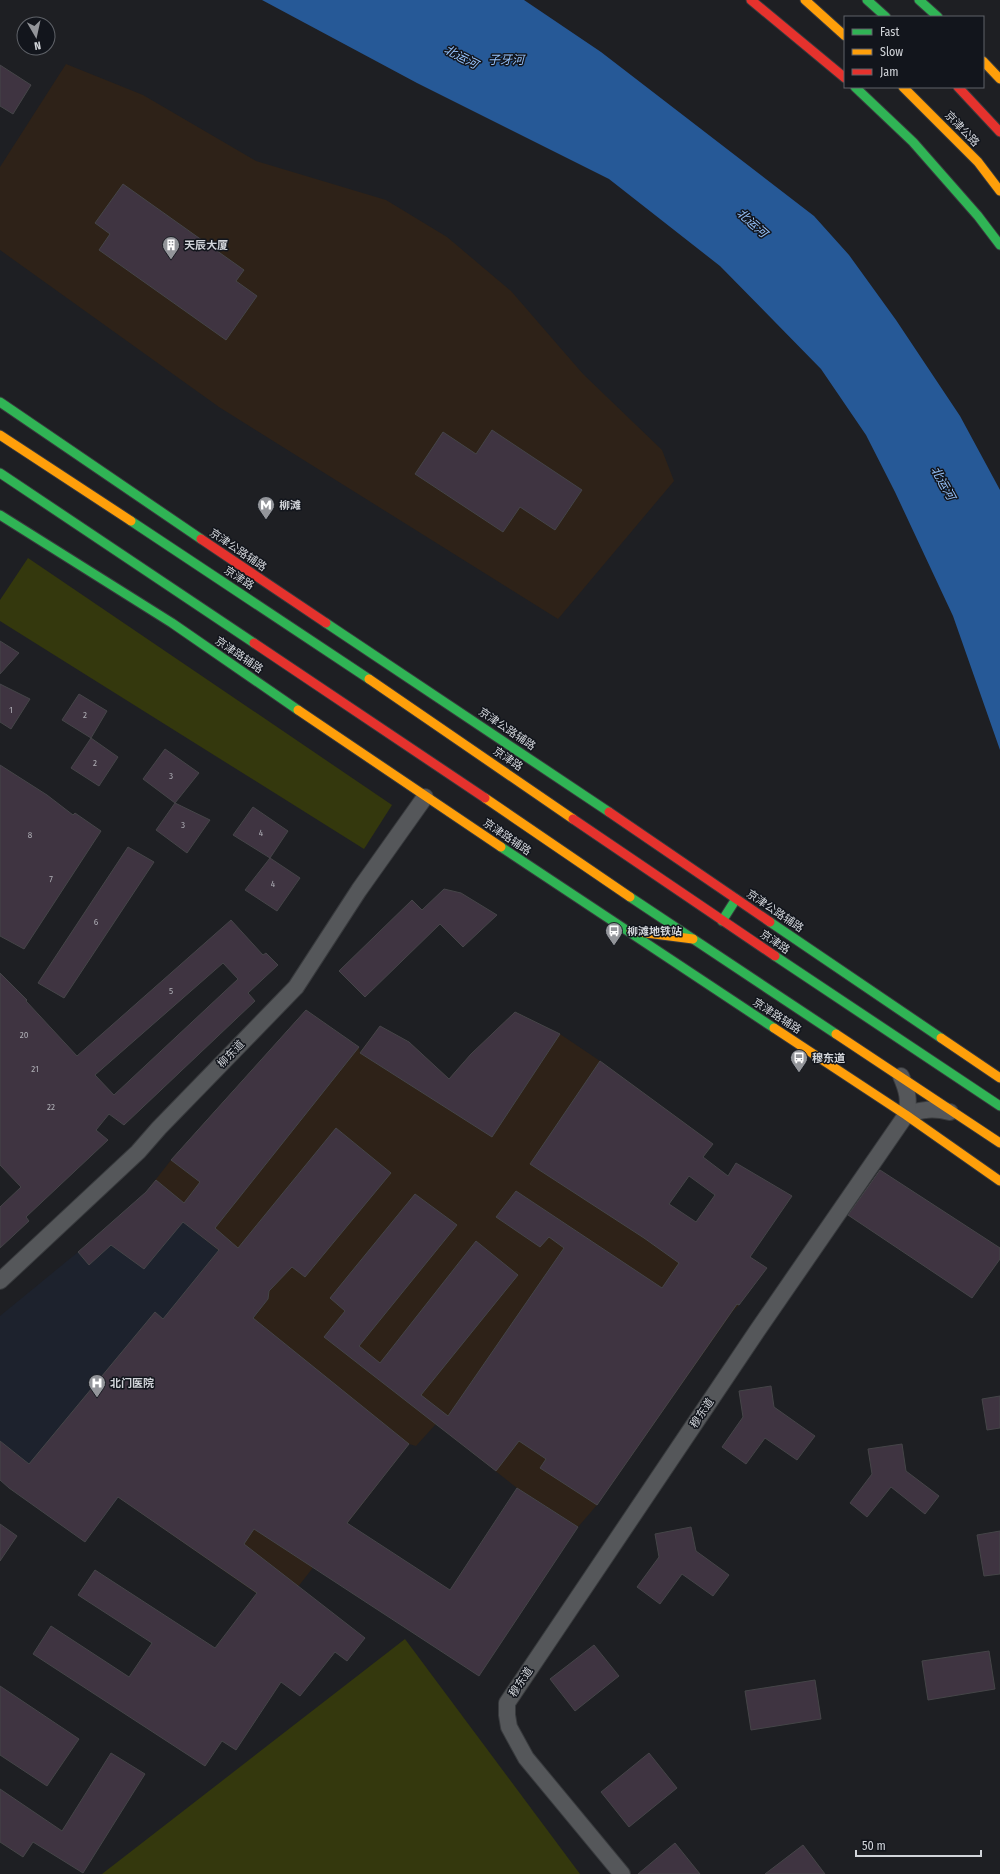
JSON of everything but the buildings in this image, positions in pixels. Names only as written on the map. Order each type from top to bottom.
[{"type":"main road","points":[[751,0],[844,77]]},
{"type":"main road","points":[[804,0],[844,35]]},
{"type":"main road","points":[[867,0],[885,16]]},
{"type":"main road","points":[[919,0],[937,16]]},
{"type":"main road","points":[[984,62],[1000,79]]},
{"type":"main road","points":[[856,88],[913,142],[978,216],[1000,245]]},
{"type":"main road","name":"京津公路","points":[[904,88],[978,162],[1000,191]]},
{"type":"main road","points":[[959,88],[1000,132]]},
{"type":"main road","name":"京津公路辅路","points":[[0,402],[238,565],[479,724],[1000,1078]]},
{"type":"main road","name":"京津路","points":[[0,435],[357,671],[722,921],[1000,1106]]},
{"type":"main road","points":[[0,473],[440,767],[693,939],[1000,1143]]},
{"type":"main road","name":"京津路辅路","points":[[0,515],[172,623],[425,796],[906,1115],[1000,1181]]},
{"type":"main road","points":[[722,921],[736,899]]},
{"type":"main road","points":[[626,930],[693,939]]},
{"type":"street","name":"柳东道","points":[[0,1281],[138,1152],[159,1128],[296,987],[359,890],[425,796]]},
{"type":"street","name":"穆东道","points":[[622,1874],[526,1758],[509,1727],[507,1703],[757,1331],[906,1115],[909,1103],[908,1092],[901,1076]]},
{"type":"street","points":[[906,1115],[932,1109],[958,1114]]},
{"type":"shaded area","points":[[66,64],[143,95],[256,161],[386,200],[447,237],[511,291],[583,374],[662,450],[674,481],[558,619],[219,407],[0,250],[0,167]]},
{"type":"shaded area","points":[[306,1010],[359,1047],[360,1052],[380,1026],[409,1042],[449,1079],[471,1054],[515,1012],[560,1034],[600,1061],[713,1144],[668,1204],[767,1268],[733,1311],[597,1505],[578,1527],[517,1488],[436,1424],[416,1446],[409,1444],[280,1610],[118,1497],[146,1192],[171,1160]]},
{"type":"shaded area","name":"北门医院","points":[[146,1192],[269,1291],[268,1299],[85,1542],[0,1480],[0,1316],[78,1252]]},
{"type":"green space","points":[[28,558],[392,805],[364,849],[0,621],[0,600]]},
{"type":"green space","points":[[405,1639],[580,1874],[102,1874]]},
{"type":"water","points":[[262,0],[524,0],[601,52],[814,216],[849,255],[896,320],[960,416],[1000,490],[1000,750],[953,616],[895,492],[866,435],[821,369],[720,266],[609,179],[417,83]]},
{"type":"traffic: fast","points":[[867,0],[885,16]]},
{"type":"traffic: fast","points":[[919,0],[937,16]]},
{"type":"traffic: fast","points":[[856,88],[913,142],[978,216],[1000,245]]},
{"type":"traffic: fast","points":[[0,402],[201,539]]},
{"type":"traffic: fast","points":[[0,473],[254,643]]},
{"type":"traffic: fast","points":[[0,515],[172,623],[298,710]]},
{"type":"traffic: fast","points":[[131,521],[369,679]]},
{"type":"traffic: fast","points":[[326,623],[609,812]]},
{"type":"traffic: fast","points":[[501,847],[774,1028]]},
{"type":"traffic: fast","points":[[630,897],[836,1034]]},
{"type":"traffic: fast","points":[[722,921],[736,899]]},
{"type":"traffic: fast","points":[[770,922],[941,1038]]},
{"type":"traffic: fast","points":[[775,956],[1000,1106]]},
{"type":"traffic: slow","points":[[805,0],[844,35]]},
{"type":"traffic: slow","points":[[984,62],[1000,79]]},
{"type":"traffic: slow","points":[[904,88],[978,162],[1000,191]]},
{"type":"traffic: slow","points":[[0,435],[131,521]]},
{"type":"traffic: slow","points":[[369,679],[573,819]]},
{"type":"traffic: slow","points":[[298,710],[501,847]]},
{"type":"traffic: slow","points":[[485,798],[630,897]]},
{"type":"traffic: slow","points":[[631,931],[693,939]]},
{"type":"traffic: slow","points":[[774,1028],[906,1115],[1000,1181]]},
{"type":"traffic: slow","points":[[836,1034],[1000,1143]]},
{"type":"traffic: slow","points":[[941,1038],[1000,1078]]},
{"type":"traffic: jam","points":[[751,0],[844,77]]},
{"type":"traffic: jam","points":[[959,88],[1000,132]]},
{"type":"traffic: jam","points":[[201,539],[326,623]]},
{"type":"traffic: jam","points":[[254,643],[485,798]]},
{"type":"traffic: jam","points":[[609,812],[770,922]]},
{"type":"traffic: jam","points":[[573,819],[775,956]]},
{"type":"place","name":"天辰大厦","points":[[171,260]]},
{"type":"place","name":"柳滩","points":[[266,520]]},
{"type":"place","name":"柳滩地铁站","points":[[614,946]]},
{"type":"place","name":"穆东道","points":[[799,1073]]},
{"type":"place","name":"北门医院","points":[[97,1398]]},
{"type":"water label","name":"北运河","points":[[461,57]]},
{"type":"water label","name":"子牙河","points":[[506,60]]},
{"type":"water label","name":"北运河","points":[[752,223]]},
{"type":"water label","name":"北运河","points":[[943,483]]}]
